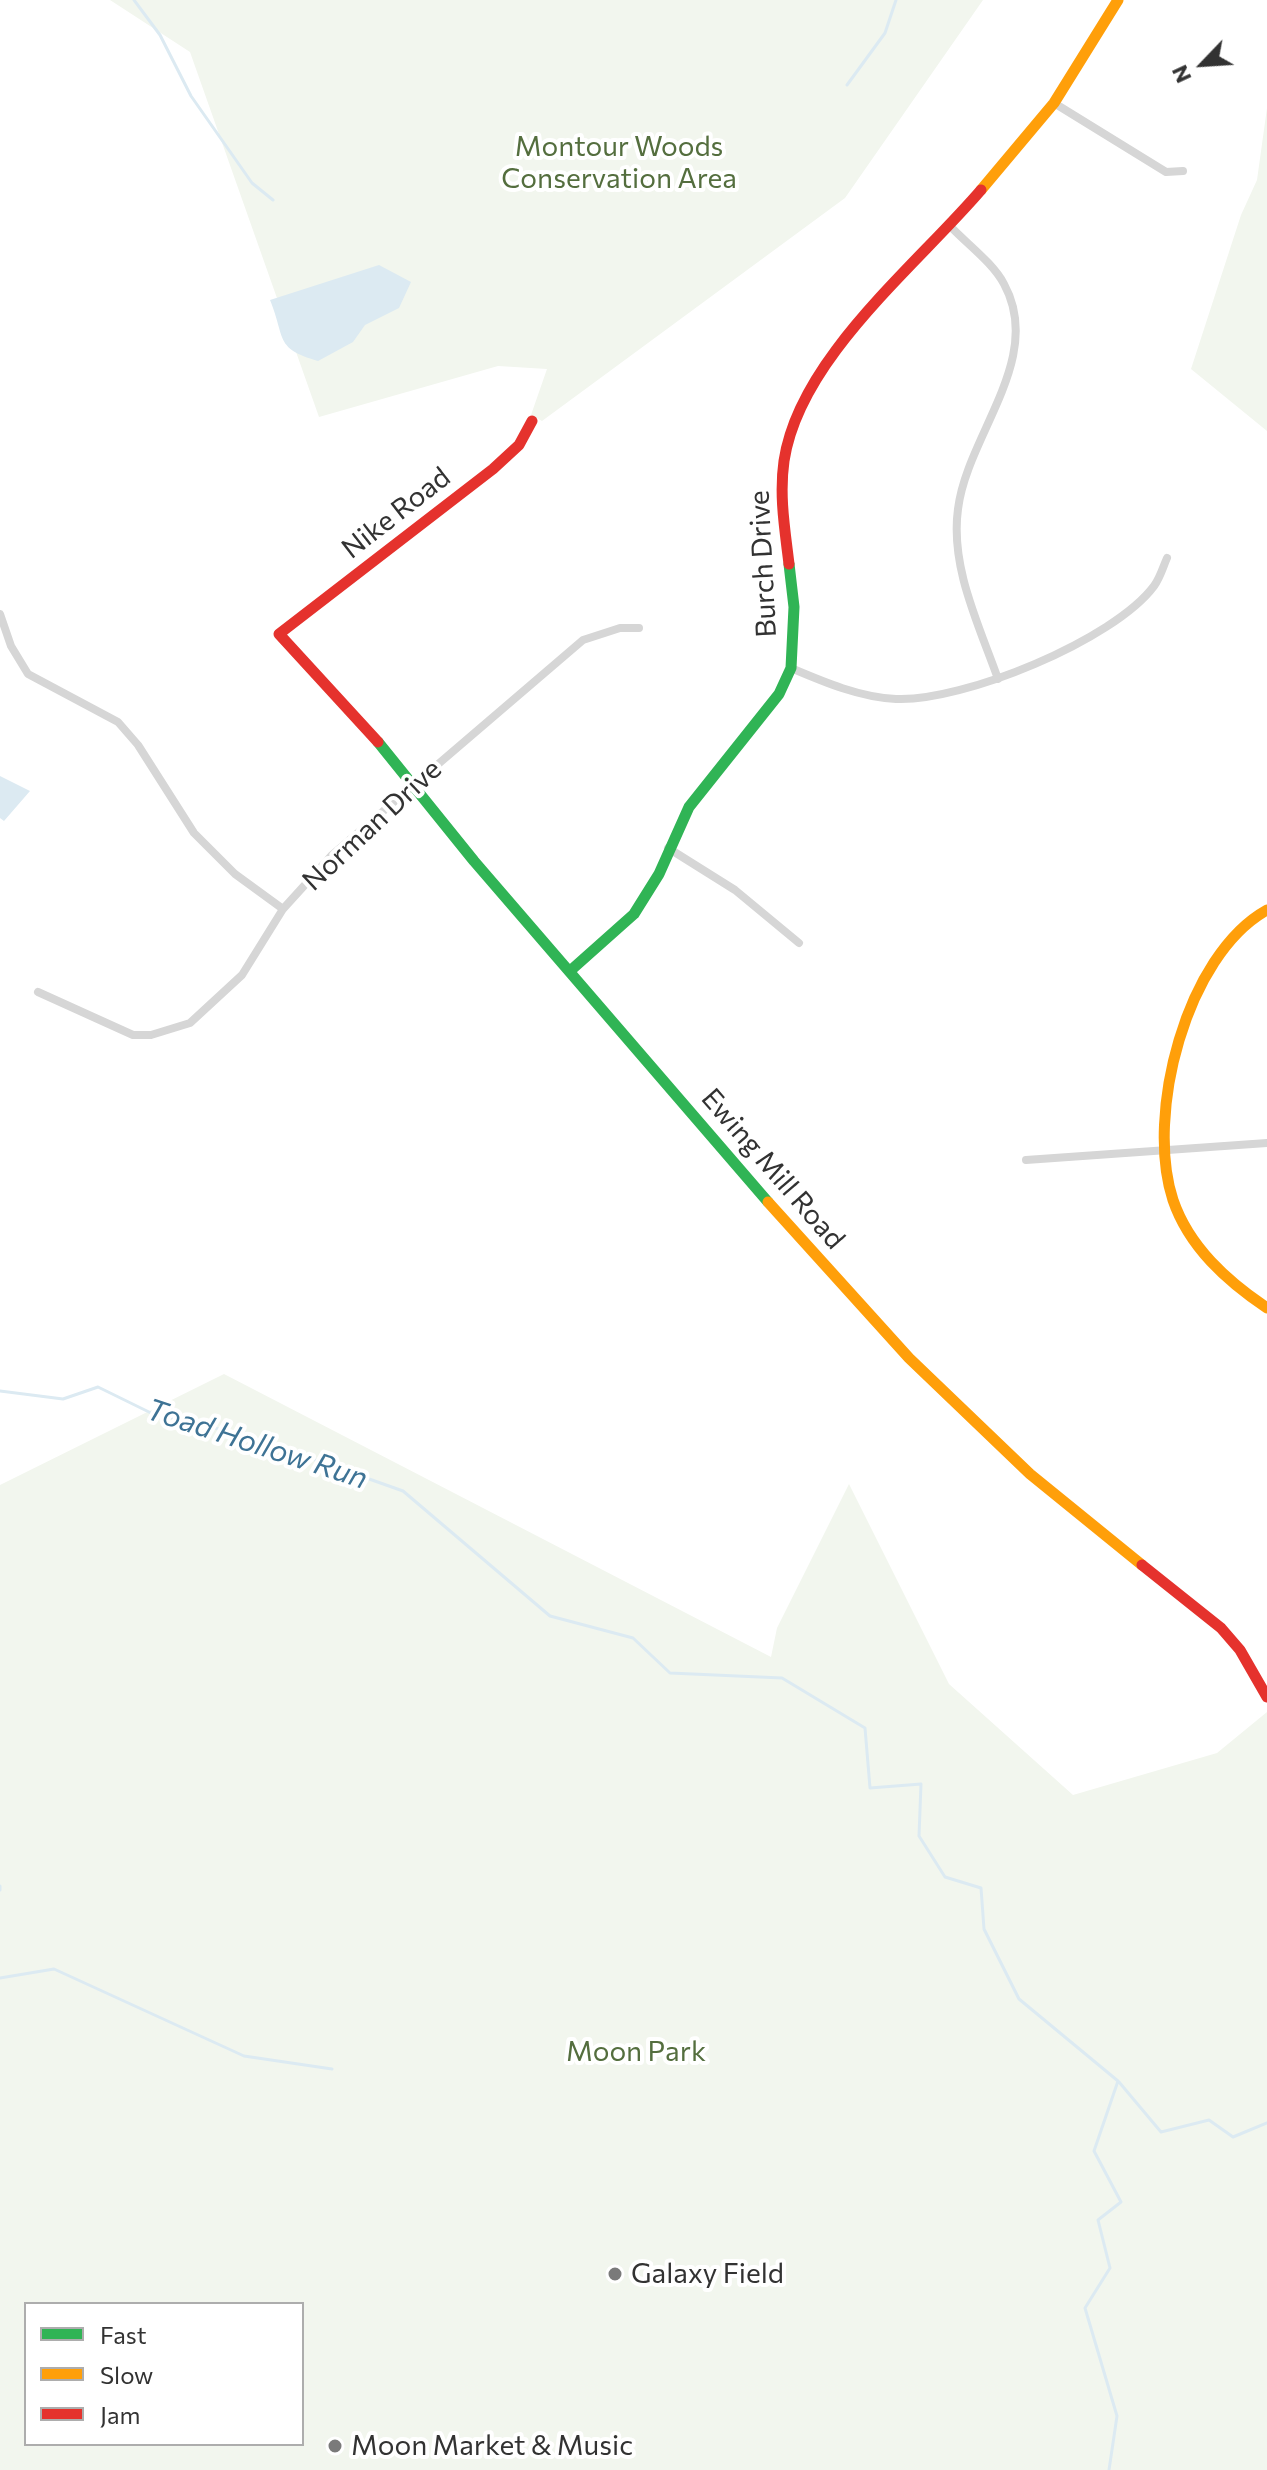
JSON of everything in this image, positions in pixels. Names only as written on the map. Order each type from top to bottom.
[{"type":"street","name":"Burch Drive","points":[[570,971],[634,914],[659,874],[668,848],[689,807],[771,705],[791,668],[794,607],[782,501],[784,460],[802,401],[828,357],[950,226],[1054,103],[1118,0]]},
{"type":"street","points":[[1054,103],[1166,172],[1183,171]]},
{"type":"street","points":[[950,226],[1003,282],[1013,307],[1016,331],[1013,360],[979,438],[957,510],[958,556],[998,679]]},
{"type":"street","name":"Nike Road","points":[[279,634],[493,469],[519,445],[532,421]]},
{"type":"street","points":[[791,668],[837,688],[895,699],[962,691],[998,679],[1098,632],[1154,586],[1167,558]]},
{"type":"street","points":[[0,614],[11,646],[28,674],[118,722],[138,745],[194,833],[235,874],[283,909]]},
{"type":"street","name":"Norman Drive","points":[[38,992],[133,1035],[151,1035],[190,1023],[242,975],[283,909],[332,855],[583,640],[620,628],[639,628]]},
{"type":"street","name":"Ewing Mill Road","points":[[279,634],[369,731],[807,1247],[909,1358],[1030,1474],[1221,1628],[1251,1666],[1267,1697]]},
{"type":"street","points":[[0,649],[11,646]]},
{"type":"street","points":[[668,848],[735,890],[799,943]]},
{"type":"street","points":[[1267,910],[1220,952],[1189,1014],[1174,1066],[1164,1150],[1173,1200],[1191,1237],[1216,1272],[1267,1308]]},
{"type":"street","points":[[1026,1160],[1267,1143]]},
{"type":"green space","name":"Montour Woods Conservation Area","points":[[110,0],[983,0],[845,198],[542,421],[531,415],[547,369],[498,366],[319,417],[190,52]]},
{"type":"green space","points":[[1267,108],[1267,431],[1191,369],[1241,215],[1257,180]]},
{"type":"green space","name":"Moon Park","points":[[224,1374],[771,1657],[777,1628],[849,1484],[949,1684],[1073,1795],[1217,1753],[1267,1712],[1267,2470],[0,2470],[0,1485]]},
{"type":"shaded area","points":[[379,265],[411,282],[399,308],[365,325],[353,342],[318,361],[288,346],[270,300]]},
{"type":"shaded area","points":[[0,776],[30,791],[4,821],[0,818]]},
{"type":"waterway","points":[[134,0],[160,35],[191,96],[252,183],[273,200]]},
{"type":"waterway","points":[[847,85],[885,33],[896,0]]},
{"type":"waterway","name":"Toad Hollow Run","points":[[0,1391],[63,1399],[98,1387],[151,1413],[248,1436],[403,1491],[550,1616],[633,1638],[670,1673],[782,1678],[865,1728],[870,1788],[921,1784],[919,1836],[945,1877],[981,1888],[984,1929],[1019,1999],[1118,2081],[1094,2151],[1121,2202],[1098,2220],[1110,2268],[1085,2308],[1117,2416],[1109,2470]]},
{"type":"waterway","points":[[0,1978],[54,1969],[244,2056],[332,2069]]},
{"type":"waterway","points":[[1119,2082],[1161,2132],[1209,2120],[1233,2137],[1267,2123]]},
{"type":"traffic: fast","points":[[570,971],[634,914],[659,874],[689,807],[779,694],[791,668],[794,607],[789,564]]},
{"type":"traffic: fast","points":[[378,742],[474,861],[768,1202]]},
{"type":"traffic: slow","points":[[981,190],[1054,103],[1118,0]]},
{"type":"traffic: slow","points":[[1267,910],[1239,932],[1214,962],[1194,999],[1179,1040],[1164,1125],[1166,1165],[1173,1200],[1189,1233],[1211,1262],[1267,1308]]},
{"type":"traffic: slow","points":[[768,1202],[909,1358],[1030,1474],[1142,1565]]},
{"type":"traffic: jam","points":[[789,564],[782,500],[784,461],[794,423],[812,386],[863,316],[981,190]]},
{"type":"traffic: jam","points":[[378,742],[279,634],[493,469],[519,445],[532,421]]},
{"type":"traffic: jam","points":[[1142,1565],[1221,1628],[1240,1650],[1267,1697]]},
{"type":"place","name":"Galaxy Field","points":[[615,2274]]},
{"type":"place","name":"Moon Market & Music","points":[[335,2446]]}]
